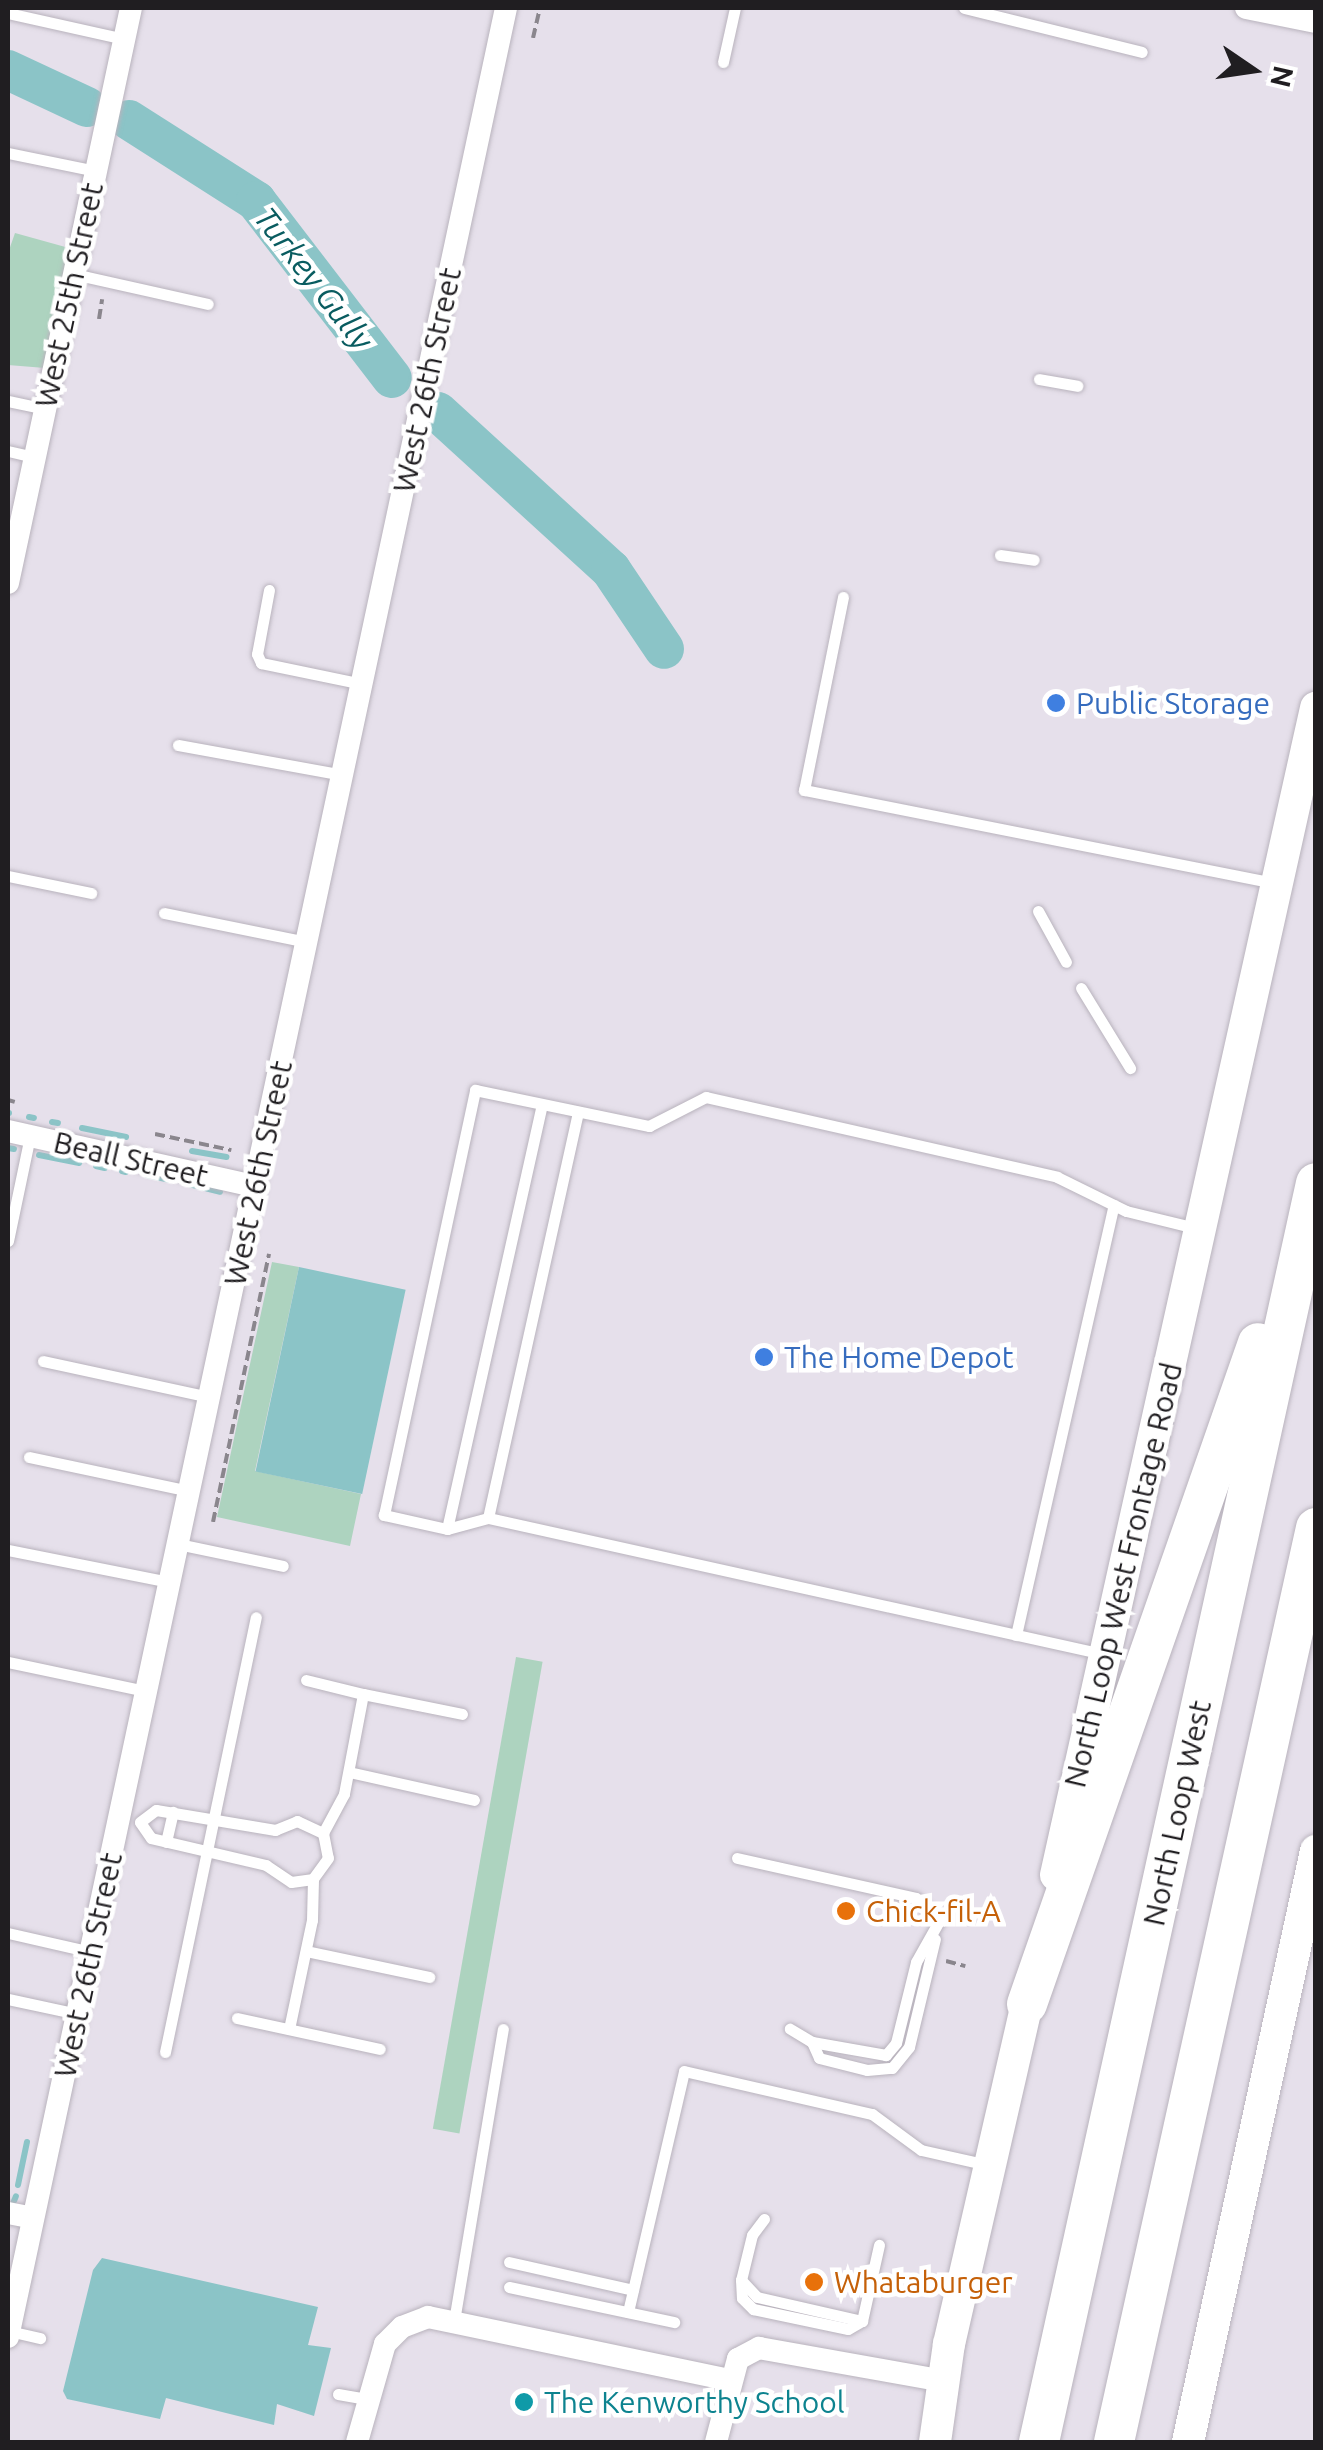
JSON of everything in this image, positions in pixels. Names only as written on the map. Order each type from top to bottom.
[{"type":"highway","points":[[1027,2004],[1316,1180]]},
{"type":"highway","name":"North Loop West","points":[[1039,2442],[1316,1180]]},
{"type":"highway","points":[[1114,2442],[1316,1528]]},
{"type":"highway","points":[[1126,2388],[1129,2442]]},
{"type":"main road","name":"North Loop West Frontage Road","points":[[935,2442],[988,2165],[1316,708]]},
{"type":"main road","points":[[1188,2442],[1316,1852]]},
{"type":"street","name":"West 25th Street","points":[[8,583],[131,8]]},
{"type":"street","name":"West 26th Street","points":[[8,2334],[91,1952],[130,1820],[146,1691],[506,8]]},
{"type":"street","points":[[1246,8],[1316,22]]},
{"type":"street","name":"Beall Street","points":[[19,1134],[255,1186]]},
{"type":"street","points":[[8,2214],[33,2218]]},
{"type":"street","points":[[358,2442],[385,2344],[402,2327],[428,2317],[729,2380]]},
{"type":"street","points":[[716,2442],[729,2380],[738,2359],[766,2346],[945,2381]]},
{"type":"lane","points":[[723,62],[735,8]]},
{"type":"lane","points":[[964,8],[1142,52]]},
{"type":"lane","points":[[8,13],[124,39]]},
{"type":"lane","points":[[8,152],[96,171]]},
{"type":"lane","points":[[74,274],[208,304]]},
{"type":"lane","points":[[1039,379],[1076,386]]},
{"type":"lane","points":[[8,401],[45,409]]},
{"type":"lane","points":[[8,451],[34,457]]},
{"type":"lane","points":[[1000,554],[1034,560]]},
{"type":"lane","points":[[268,590],[257,654],[261,662],[362,684]]},
{"type":"lane","points":[[842,597],[804,790],[1276,884]]},
{"type":"lane","points":[[178,745],[342,775]]},
{"type":"lane","points":[[8,876],[91,893]]},
{"type":"lane","points":[[1038,911],[1066,962]]},
{"type":"lane","points":[[164,913],[307,942]]},
{"type":"lane","points":[[1081,988],[1130,1068]]},
{"type":"lane","points":[[1105,1654],[488,1518],[447,1530],[384,1516],[475,1090],[649,1126],[706,1098],[1058,1177],[1114,1205],[1200,1229]]},
{"type":"lane","points":[[447,1530],[542,1104]]},
{"type":"lane","points":[[488,1518],[578,1112]]},
{"type":"lane","points":[[8,1241],[19,1134]]},
{"type":"lane","points":[[1016,1635],[1114,1205]]},
{"type":"lane","points":[[42,1361],[209,1397]]},
{"type":"lane","points":[[28,1456],[189,1491]]},
{"type":"lane","points":[[178,1544],[283,1566]]},
{"type":"lane","points":[[8,1550],[170,1582]]},
{"type":"lane","points":[[165,2052],[256,1617]]},
{"type":"lane","points":[[8,1662],[146,1691]]},
{"type":"lane","points":[[306,1680],[462,1714]]},
{"type":"lane","points":[[289,2029],[306,1951],[313,1880],[328,1858],[323,1833],[348,1772],[363,1694]]},
{"type":"lane","points":[[348,1772],[474,1800]]},
{"type":"lane","points":[[313,1880],[292,1882],[266,1865],[151,1838],[130,1820],[156,1810],[275,1830],[297,1821],[323,1833]]},
{"type":"lane","points":[[166,1842],[172,1812]]},
{"type":"lane","points":[[737,1858],[916,1898],[936,1912],[936,1933],[916,1962],[892,2051],[880,2056],[812,2042],[790,2030]]},
{"type":"lane","points":[[8,1933],[91,1952]]},
{"type":"lane","points":[[306,1951],[429,1977]]},
{"type":"lane","points":[[8,1998],[78,2014]]},
{"type":"lane","points":[[237,2018],[380,2049]]},
{"type":"lane","points":[[454,2321],[503,2030]]},
{"type":"lane","points":[[628,2312],[684,2071],[872,2114],[921,2150],[988,2165]]},
{"type":"lane","points":[[764,2219],[752,2235],[742,2280],[757,2297],[862,2321],[879,2245]]},
{"type":"lane","points":[[509,2262],[633,2290]]},
{"type":"lane","points":[[509,2287],[674,2322]]},
{"type":"lane","points":[[8,2334],[40,2338]]},
{"type":"lane","points":[[338,2394],[367,2399]]},
{"type":"path","points":[[533,38],[540,8]]},
{"type":"path","points":[[99,319],[104,281]]},
{"type":"path","points":[[8,1100],[15,1102]]},
{"type":"path","points":[[155,1134],[232,1150]]},
{"type":"path","points":[[213,1522],[269,1254]]},
{"type":"path","points":[[936,1959],[965,1966]]},
{"type":"green space","points":[[15,233],[69,248],[45,368],[8,365],[8,253]]},
{"type":"green space","points":[[272,1262],[299,1267],[255,1471],[361,1494],[350,1546],[217,1517]]},
{"type":"green space","points":[[516,1657],[543,1662],[459,2133],[433,2129]]},
{"type":"water","points":[[299,1267],[406,1290],[362,1494],[256,1471]]},
{"type":"water","points":[[102,2258],[318,2307],[308,2345],[331,2348],[314,2416],[277,2404],[274,2425],[166,2398],[160,2419],[67,2399],[63,2391],[93,2270]]},
{"type":"waterway","name":"Turkey Gully","points":[[8,70],[87,107]]},
{"type":"waterway","name":"Turkey Gully","points":[[129,120],[256,201],[392,378]]},
{"type":"waterway","name":"Turkey Gully","points":[[438,412],[611,570],[664,649]]},
{"type":"waterway","points":[[29,1117],[34,1118]]},
{"type":"waterway","points":[[52,1122],[58,1123]]},
{"type":"waterway","points":[[82,1128],[126,1137]]},
{"type":"waterway","points":[[8,1148],[14,1149]]},
{"type":"waterway","points":[[192,1151],[226,1157]]},
{"type":"waterway","points":[[39,1155],[79,1163]]},
{"type":"waterway","points":[[96,1166],[105,1168]]},
{"type":"waterway","points":[[122,1171],[126,1172]]},
{"type":"waterway","points":[[147,1175],[170,1180]]},
{"type":"waterway","points":[[189,1184],[220,1192]]},
{"type":"waterway","points":[[18,2185],[27,2142]]},
{"type":"waterway","points":[[14,2201],[16,2196]]},
{"type":"place","name":"Public Storage","points":[[1056,703]]},
{"type":"place","name":"The Home Depot","points":[[764,1357]]},
{"type":"place","name":"Chick-fil-A","points":[[846,1911]]},
{"type":"place","name":"Whataburger","points":[[814,2282]]},
{"type":"place","name":"The Kenworthy School","points":[[524,2402]]}]
